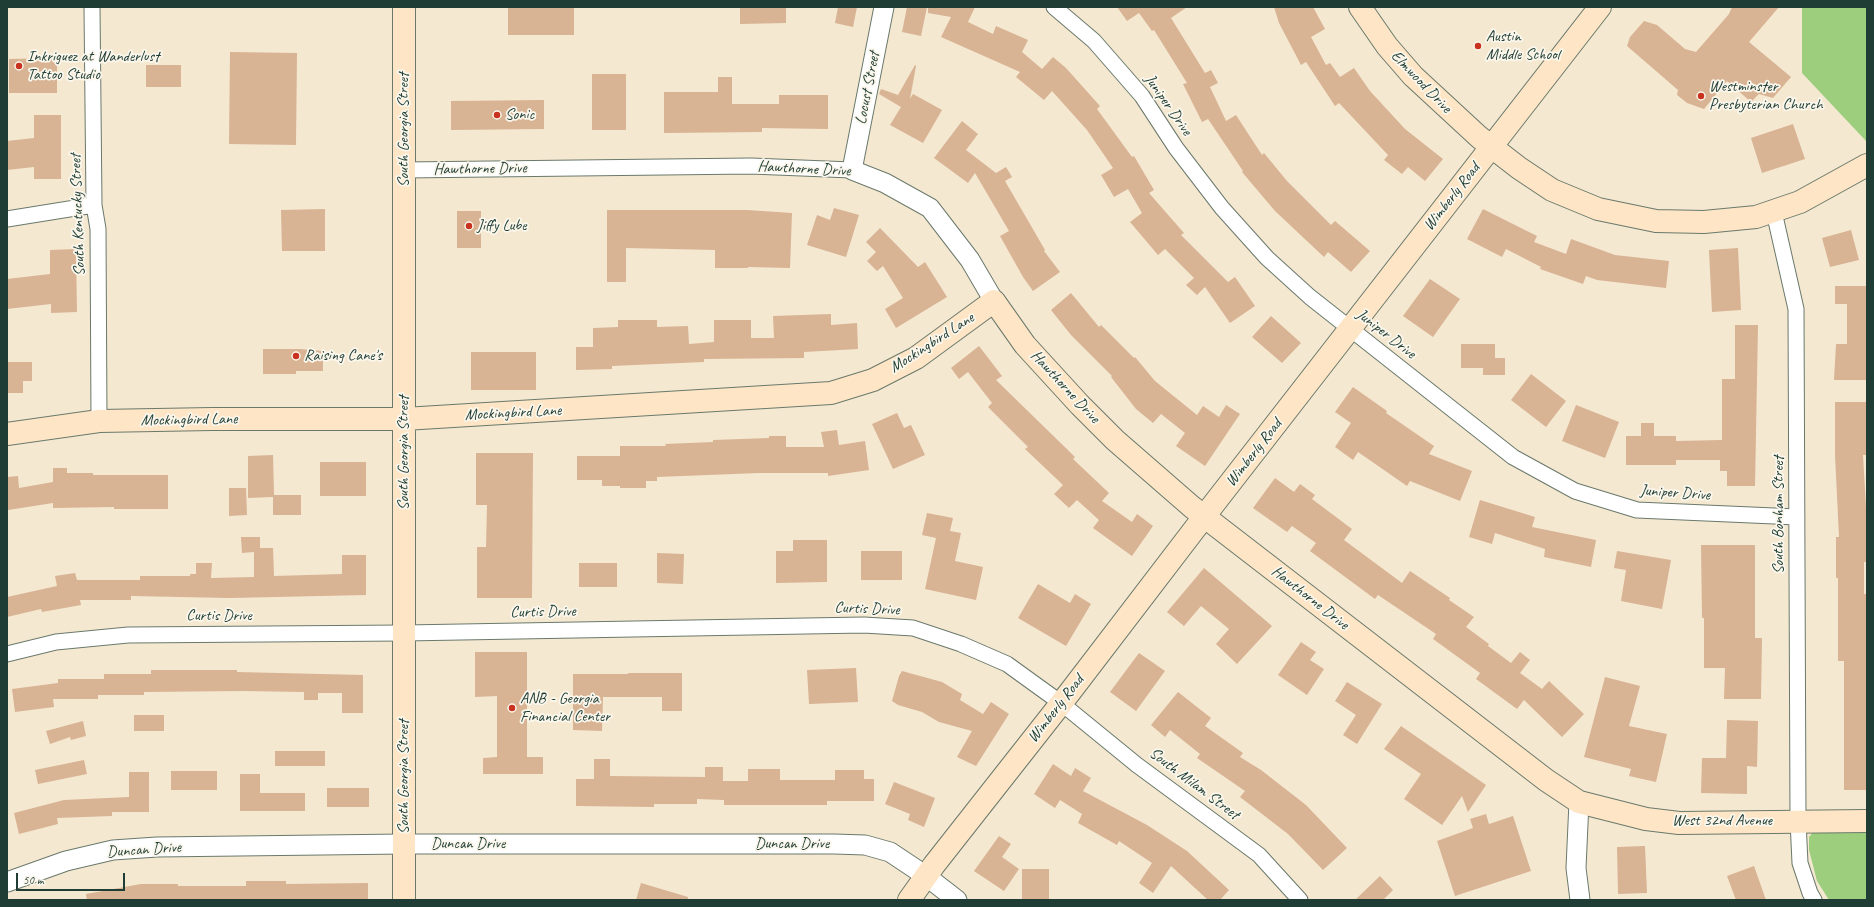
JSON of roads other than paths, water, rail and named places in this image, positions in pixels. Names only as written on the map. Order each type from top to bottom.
[{"type":"main road","name":"South Georgia Street","points":[[404,7],[404,900]]},
{"type":"main road","name":"Elmwood Drive","points":[[1360,7],[1387,46],[1413,76],[1451,113],[1519,168],[1552,190],[1576,201],[1619,214],[1656,222],[1704,222],[1756,217],[1800,202],[1867,165]]},
{"type":"main road","name":"Wimberly Road","points":[[909,900],[1350,328],[1600,7]]},
{"type":"main road","name":"Mockingbird Lane","points":[[7,434],[99,421],[212,419],[404,420],[831,393],[873,380],[916,358],[994,301]]},
{"type":"main road","name":"Hawthorne Drive","points":[[994,301],[1026,346],[1080,405],[1115,440],[1204,517],[1546,780],[1579,802]]},
{"type":"main road","name":"West 32nd Avenue","points":[[1579,802],[1646,819],[1679,823],[1867,821]]},
{"type":"street","name":"South Kentucky Street","points":[[92,7],[94,204],[98,229],[99,421]]},
{"type":"street","name":"Locust Street","points":[[852,170],[884,7]]},
{"type":"street","name":"Juniper Drive","points":[[1054,7],[1094,41],[1142,96],[1176,148],[1218,202],[1266,258],[1310,297],[1512,457],[1574,491],[1637,510],[1797,517]]},
{"type":"street","name":"Hawthorne Drive","points":[[404,170],[751,166],[852,170],[885,183],[930,208],[970,260],[994,301]]},
{"type":"street","points":[[7,219],[94,204]]},
{"type":"street","name":"South Bonham Street","points":[[1774,212],[1796,309],[1798,821],[1800,863],[1810,893],[1814,900]]},
{"type":"street","name":"Curtis Drive","points":[[7,654],[56,642],[128,635],[864,625],[913,628],[960,644],[1007,664],[1061,703]]},
{"type":"street","name":"South Milam Street","points":[[1061,703],[1137,764],[1259,855],[1300,900]]},
{"type":"street","points":[[1579,802],[1576,868],[1580,900]]},
{"type":"street","name":"Duncan Drive","points":[[7,882],[66,861],[113,850],[158,847],[404,844],[865,845],[890,852],[926,876],[957,900]]},
{"type":"place","name":"Austin Middle School","points":[[1478,46]]},
{"type":"place","name":"Inkriguez at Wanderlust Tattoo Studio","points":[[19,66]]},
{"type":"place","name":"Westminster Presbyterian Church","points":[[1701,96]]},
{"type":"place","name":"Sonic","points":[[497,115]]},
{"type":"place","name":"Jiffy Lube","points":[[469,226]]},
{"type":"place","name":"Raising Cane's","points":[[296,356]]},
{"type":"place","name":"ANB - Georgia Financial Center","points":[[512,708]]}]
